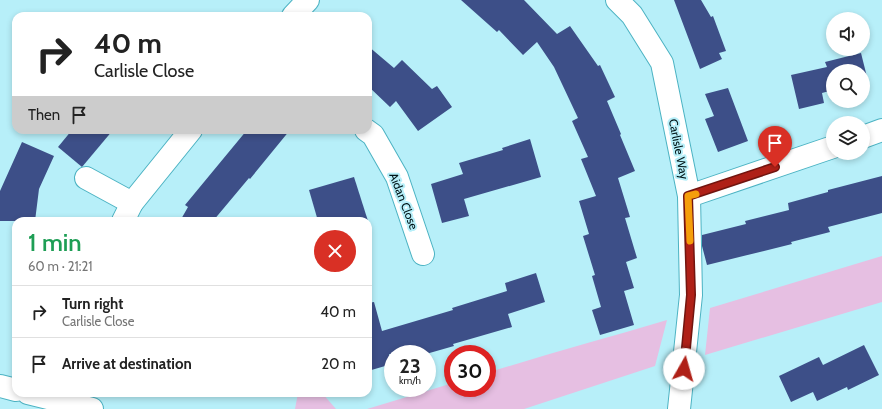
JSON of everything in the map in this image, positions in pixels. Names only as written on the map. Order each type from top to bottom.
[{"type":"street","points":[[297,12],[308,0]]},
{"type":"street","name":"Carlisle Way","points":[[617,0],[632,15],[662,63],[688,196],[691,295],[679,409]]},
{"type":"street","points":[[870,134],[882,130]]},
{"type":"street","points":[[86,178],[127,212],[188,134]]},
{"type":"street","name":"Aidan Close","points":[[372,134],[397,177],[423,254]]},
{"type":"street","points":[[688,196],[826,149]]},
{"type":"street","points":[[0,386],[12,389]]},
{"type":"street","points":[[44,397],[92,409]]},
{"type":"shaded area","points":[[882,256],[882,302],[705,355],[710,308]]},
{"type":"shaded area","points":[[667,320],[655,366],[524,409],[367,409],[407,397],[436,397],[436,388],[444,386],[444,397],[496,397],[496,370]]},
{"type":"shaded area","points":[[297,397],[326,397],[336,409],[295,409]]},
{"type":"building","points":[[461,0],[524,0],[557,34],[570,26],[598,66],[600,65],[615,97],[607,101],[635,171],[618,178],[630,217],[625,218],[637,258],[626,262],[634,288],[624,291],[634,325],[600,335],[592,310],[601,307],[592,276],[595,275],[583,236],[589,234],[579,201],[596,196],[581,159],[588,157],[572,121],[578,118],[554,67],[537,42],[523,55],[499,30],[497,32]]},
{"type":"building","points":[[674,0],[701,0],[711,17],[713,16],[726,51],[719,53],[722,59],[700,69]]},
{"type":"building","points":[[372,49],[394,68],[402,60],[432,89],[437,86],[452,107],[418,131],[396,101],[390,107],[372,90]]},
{"type":"building","points":[[849,56],[862,56],[864,64],[826,64],[825,62]]},
{"type":"building","points":[[826,67],[826,92],[822,93],[824,103],[799,109],[791,75]]},
{"type":"building","points":[[728,88],[748,141],[718,152],[705,119],[714,116],[705,94]]},
{"type":"building","points":[[69,134],[110,134],[82,167],[58,147]]},
{"type":"building","points":[[244,134],[287,134],[216,217],[182,217],[188,207],[185,205]]},
{"type":"building","points":[[530,139],[541,177],[464,199],[469,216],[442,223],[431,184],[463,174],[459,163],[503,150],[502,148]]},
{"type":"building","points":[[22,142],[54,156],[39,189],[36,217],[12,217],[12,221],[0,221],[0,191]]},
{"type":"building","points":[[882,176],[882,213],[828,227],[830,232],[791,242],[792,244],[707,265],[702,246],[702,235],[746,224],[745,221],[789,210],[788,203],[828,192],[828,190]]},
{"type":"building","points":[[354,177],[367,217],[317,217],[309,190]]},
{"type":"building","points":[[536,273],[545,302],[508,314],[512,327],[454,345],[444,345],[444,349],[436,351],[436,345],[384,345],[384,366],[372,370],[372,302],[374,302],[382,331],[453,310],[452,308],[507,291],[505,283]]},
{"type":"building","points":[[864,345],[879,375],[848,390],[847,387],[817,401],[813,392],[791,402],[779,376],[819,357],[823,365]]},
{"type":"slow traffic","points":[[690,241],[688,196],[696,194]]},
{"type":"route","points":[[684,369],[691,295],[688,196],[775,167]]}]
